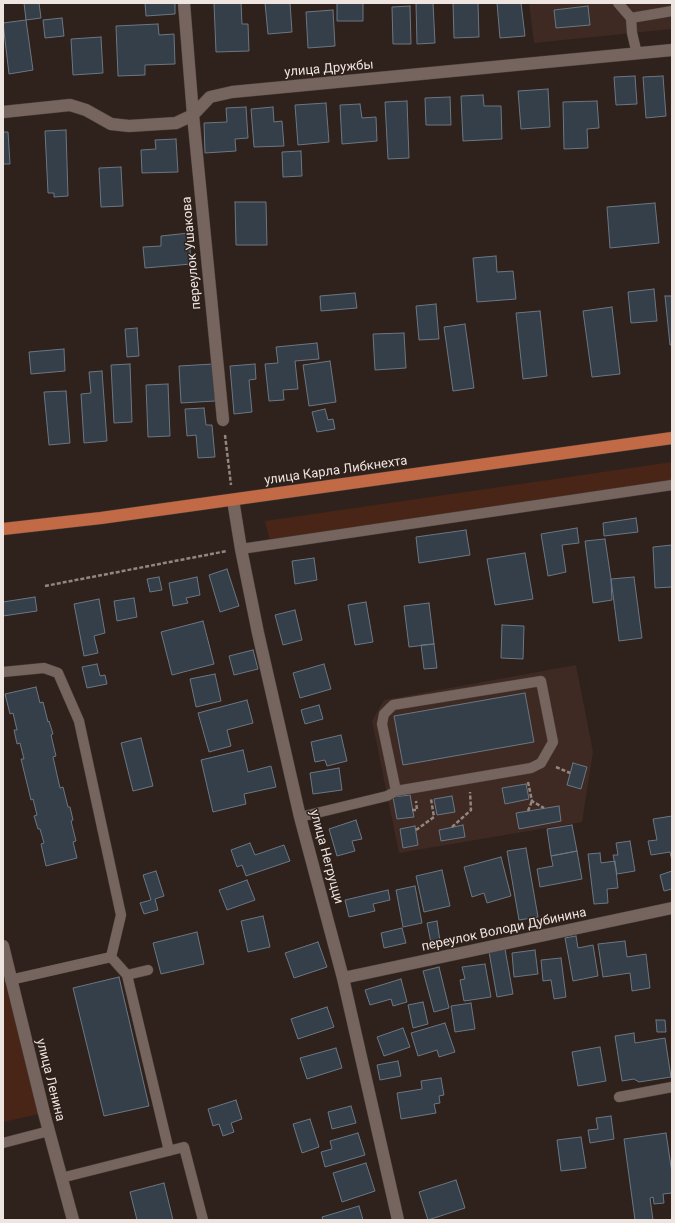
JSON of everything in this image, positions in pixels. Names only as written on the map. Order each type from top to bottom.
[{"type":"main road","name":"улица Карла Либкнехта","points":[[3,529],[101,518],[672,438]]},
{"type":"street","name":"переулок Ушакова","points":[[184,3],[193,115],[223,420]]},
{"type":"street","name":"улица Дружбы","points":[[3,112],[70,105],[86,110],[111,124],[129,126],[176,123],[193,115],[210,97],[232,92],[672,50]]},
{"type":"street","name":"улица Негруцци","points":[[233,500],[241,549],[260,641],[300,818],[343,978],[398,1220]]},
{"type":"street","name":"переулок Володи Дубинина","points":[[343,978],[672,908]]},
{"type":"street","name":"улица Ленина","points":[[3,946],[10,980],[73,1220]]},
{"type":"lane","points":[[618,3],[631,18],[632,33],[637,54]]},
{"type":"lane","points":[[631,18],[672,12]]},
{"type":"lane","points":[[241,549],[672,485]]},
{"type":"lane","points":[[3,672],[44,668],[58,673],[79,721],[121,915],[111,957]]},
{"type":"lane","points":[[300,818],[387,796],[396,791],[531,768],[541,763],[553,742],[541,681],[393,705],[384,714],[382,724],[396,791]]},
{"type":"lane","points":[[111,957],[127,975],[169,1150]]},
{"type":"lane","points":[[10,980],[111,957]]},
{"type":"lane","points":[[127,975],[148,970]]},
{"type":"lane","points":[[619,1097],[672,1087]]},
{"type":"lane","points":[[3,1143],[49,1131]]},
{"type":"lane","points":[[61,1178],[184,1147],[203,1220]]},
{"type":"path","points":[[223,420],[233,500]]},
{"type":"path","points":[[45,586],[241,549]]},
{"type":"path","points":[[452,827],[471,810],[469,778]]},
{"type":"path","points":[[521,781],[528,780],[532,801],[528,811]]},
{"type":"path","points":[[416,830],[434,817],[434,808],[428,786]]},
{"type":"path","points":[[532,801],[544,808]]},
{"type":"shaded area","points":[[529,3],[672,3],[672,29],[534,43]]},
{"type":"shaded area","points":[[672,462],[672,485],[271,545],[265,521]]},
{"type":"shaded area","points":[[576,665],[593,752],[582,822],[399,853],[372,721],[384,700]]},
{"type":"shaded area","points":[[3,951],[44,1113],[3,1122]]},
{"type":"building","points":[[24,3],[39,3],[41,18],[26,20]]},
{"type":"building","points":[[145,3],[175,3],[175,14],[146,16]]},
{"type":"building","points":[[214,3],[241,3],[242,24],[248,24],[249,51],[216,52]]},
{"type":"building","points":[[265,3],[290,3],[292,32],[268,34]]},
{"type":"building","points":[[337,3],[363,3],[363,21],[337,21]]},
{"type":"building","points":[[416,3],[433,3],[435,43],[417,44]]},
{"type":"building","points":[[453,3],[478,3],[479,37],[454,38]]},
{"type":"building","points":[[497,3],[521,3],[525,36],[500,38]]},
{"type":"building","points":[[410,6],[411,44],[393,44],[392,7]]},
{"type":"building","points":[[588,6],[590,25],[556,28],[554,10]]},
{"type":"building","points":[[333,10],[335,46],[308,48],[306,12]]},
{"type":"building","points":[[62,18],[64,36],[45,38],[43,20]]},
{"type":"building","points":[[26,20],[33,70],[9,74],[3,23]]},
{"type":"building","points":[[158,24],[159,35],[174,34],[175,64],[145,65],[145,75],[118,76],[116,26]]},
{"type":"building","points":[[101,37],[103,73],[73,75],[71,39]]},
{"type":"building","points":[[635,76],[637,104],[616,105],[614,77]]},
{"type":"building","points":[[663,76],[666,116],[646,118],[643,77]]},
{"type":"building","points":[[548,89],[550,127],[521,129],[518,91]]},
{"type":"building","points":[[483,95],[484,106],[501,106],[502,139],[463,141],[461,96]]},
{"type":"building","points":[[450,97],[451,125],[426,125],[425,98]]},
{"type":"building","points":[[407,101],[409,158],[388,159],[385,102]]},
{"type":"building","points":[[597,101],[599,128],[587,129],[588,148],[564,149],[563,102]]},
{"type":"building","points":[[326,103],[329,142],[298,145],[295,105]]},
{"type":"building","points":[[360,104],[362,118],[376,117],[377,141],[342,144],[340,105]]},
{"type":"building","points":[[246,107],[248,138],[235,139],[236,151],[205,153],[204,123],[227,122],[226,108]]},
{"type":"building","points":[[273,107],[274,122],[282,121],[284,146],[254,147],[251,109]]},
{"type":"building","points":[[66,130],[68,196],[54,197],[54,193],[48,193],[45,131]]},
{"type":"building","points":[[3,132],[8,132],[10,164],[3,164]]},
{"type":"building","points":[[176,139],[178,172],[142,173],[141,150],[156,149],[155,140]]},
{"type":"building","points":[[301,151],[302,176],[283,177],[282,152]]},
{"type":"building","points":[[121,167],[123,206],[101,207],[99,168]]},
{"type":"building","points":[[235,202],[266,202],[267,245],[236,245]]},
{"type":"building","points":[[655,203],[659,243],[610,248],[607,207]]},
{"type":"building","points":[[189,233],[191,264],[145,268],[143,247],[161,246],[161,236]]},
{"type":"building","points":[[496,256],[497,272],[513,271],[516,299],[477,302],[473,258]]},
{"type":"building","points":[[654,289],[657,321],[631,323],[628,292]]},
{"type":"building","points":[[355,293],[357,308],[321,311],[320,296]]},
{"type":"building","points":[[665,296],[672,296],[672,345],[670,345]]},
{"type":"building","points":[[436,304],[439,339],[419,340],[416,306]]},
{"type":"building","points":[[612,307],[620,374],[592,377],[583,311]]},
{"type":"building","points":[[540,311],[547,376],[523,379],[516,313]]},
{"type":"building","points":[[465,324],[474,388],[453,391],[444,327]]},
{"type":"building","points":[[137,328],[139,356],[127,357],[125,329]]},
{"type":"building","points":[[404,333],[406,368],[375,370],[373,334]]},
{"type":"building","points":[[317,343],[319,359],[295,361],[298,389],[283,390],[284,400],[269,401],[265,364],[278,363],[276,347]]},
{"type":"building","points":[[64,349],[65,371],[31,374],[29,352]]},
{"type":"building","points":[[330,361],[336,402],[309,406],[303,365]]},
{"type":"building","points":[[130,364],[132,422],[114,423],[111,365]]},
{"type":"building","points":[[213,364],[215,401],[181,403],[179,366]]},
{"type":"building","points":[[255,364],[256,379],[249,380],[252,412],[234,414],[230,366]]},
{"type":"building","points":[[102,371],[107,441],[84,443],[81,394],[91,393],[89,372]]},
{"type":"building","points":[[168,384],[170,436],[148,437],[146,385]]},
{"type":"building","points":[[66,391],[70,443],[49,445],[44,392]]},
{"type":"building","points":[[204,408],[206,425],[212,425],[215,457],[198,458],[196,435],[187,436],[185,409]]},
{"type":"building","points":[[325,409],[328,420],[333,419],[335,429],[317,432],[312,412]]},
{"type":"building","points":[[636,518],[638,532],[604,536],[603,523]]},
{"type":"building","points":[[577,528],[579,543],[562,545],[566,572],[548,576],[541,534]]},
{"type":"building","points":[[466,530],[470,555],[419,563],[416,537]]},
{"type":"building","points":[[605,539],[611,579],[612,600],[593,603],[585,541]]},
{"type":"building","points":[[672,545],[672,587],[655,588],[653,547]]},
{"type":"building","points":[[525,553],[533,599],[495,605],[487,559]]},
{"type":"building","points":[[314,558],[317,580],[295,584],[292,561]]},
{"type":"building","points":[[227,569],[239,606],[220,612],[209,575]]},
{"type":"building","points":[[159,577],[162,590],[150,592],[147,579]]},
{"type":"building","points":[[197,577],[200,595],[186,598],[188,603],[173,606],[169,583]]},
{"type":"building","points":[[634,577],[642,638],[619,641],[611,579]]},
{"type":"building","points":[[35,597],[37,611],[3,616],[3,602]]},
{"type":"building","points":[[134,598],[137,617],[117,621],[114,601]]},
{"type":"building","points":[[99,599],[105,633],[94,636],[98,653],[84,656],[74,604]]},
{"type":"building","points":[[366,602],[373,642],[355,645],[348,605]]},
{"type":"building","points":[[429,603],[434,644],[409,647],[404,606]]},
{"type":"building","points":[[295,610],[302,640],[283,645],[275,615]]},
{"type":"building","points":[[203,621],[214,664],[172,675],[161,632]]},
{"type":"building","points":[[502,625],[524,626],[523,659],[501,658]]},
{"type":"building","points":[[434,644],[437,668],[424,669],[421,645]]},
{"type":"building","points":[[253,650],[258,669],[234,675],[229,656]]},
{"type":"building","points":[[97,664],[100,676],[105,675],[107,684],[87,688],[82,667]]},
{"type":"building","points":[[324,664],[331,689],[300,698],[293,673]]},
{"type":"building","points":[[215,674],[221,701],[196,707],[190,679]]},
{"type":"building","points":[[36,687],[40,703],[43,702],[53,734],[51,735],[56,756],[53,757],[60,788],[63,787],[68,807],[70,807],[73,820],[71,821],[76,841],[73,842],[77,858],[46,866],[41,844],[44,843],[34,816],[37,815],[33,799],[31,800],[21,759],[24,759],[20,743],[17,744],[14,730],[17,730],[13,713],[10,714],[5,694]]},
{"type":"building","points":[[525,693],[534,742],[403,765],[394,716]]},
{"type":"building","points":[[247,700],[253,723],[227,730],[231,746],[209,752],[198,713]]},
{"type":"building","points":[[319,705],[323,719],[305,724],[301,710]]},
{"type":"building","points":[[341,735],[347,761],[327,766],[325,760],[315,762],[311,742]]},
{"type":"building","points":[[141,738],[153,786],[133,791],[121,743]]},
{"type":"building","points":[[243,750],[248,772],[271,766],[276,787],[244,794],[246,804],[213,812],[201,760]]},
{"type":"building","points":[[573,763],[587,767],[581,789],[567,785]]},
{"type":"building","points":[[339,768],[342,790],[313,794],[310,773]]},
{"type":"building","points":[[526,784],[529,799],[505,804],[502,788]]},
{"type":"building","points":[[410,795],[414,817],[397,819],[393,797]]},
{"type":"building","points":[[452,796],[455,812],[437,815],[434,799]]},
{"type":"building","points":[[559,806],[561,821],[519,829],[516,813]]},
{"type":"building","points":[[672,816],[672,861],[670,852],[651,855],[648,841],[657,840],[653,819]]},
{"type":"building","points":[[356,820],[362,839],[352,841],[355,851],[337,856],[329,829]]},
{"type":"building","points":[[463,825],[465,837],[441,841],[439,830]]},
{"type":"building","points":[[572,825],[577,851],[551,856],[547,829]]},
{"type":"building","points":[[415,826],[418,845],[403,848],[400,829]]},
{"type":"building","points":[[630,841],[635,871],[617,874],[613,855],[618,855],[616,843]]},
{"type":"building","points":[[250,843],[255,855],[284,845],[290,861],[246,876],[242,865],[237,867],[231,850]]},
{"type":"building","points":[[526,848],[538,917],[519,920],[507,851]]},
{"type":"building","points":[[577,851],[582,879],[540,887],[537,869],[553,866],[551,856]]},
{"type":"building","points":[[600,853],[601,863],[615,861],[618,888],[607,889],[608,903],[594,904],[588,854]]},
{"type":"building","points":[[501,857],[511,896],[487,903],[484,893],[472,897],[464,867]]},
{"type":"building","points":[[442,870],[450,906],[424,912],[416,876]]},
{"type":"building","points":[[156,871],[164,896],[155,899],[158,910],[144,914],[140,903],[151,900],[143,875]]},
{"type":"building","points":[[672,871],[672,889],[664,891],[660,875]]},
{"type":"building","points":[[247,880],[255,900],[227,910],[219,890]]},
{"type":"building","points":[[415,886],[422,923],[403,927],[396,890]]},
{"type":"building","points":[[388,890],[390,900],[373,904],[375,911],[349,917],[345,900]]},
{"type":"building","points":[[263,916],[270,947],[248,952],[241,921]]},
{"type":"building","points":[[437,921],[440,941],[431,943],[427,923]]},
{"type":"building","points":[[402,928],[406,943],[384,948],[381,933]]},
{"type":"building","points":[[197,932],[204,964],[161,974],[153,943]]},
{"type":"building","points":[[576,936],[578,948],[593,945],[598,976],[573,981],[565,938]]},
{"type":"building","points":[[625,941],[627,957],[646,954],[650,988],[632,991],[630,973],[603,977],[598,944]]},
{"type":"building","points":[[318,942],[327,967],[294,978],[285,953]]},
{"type":"building","points":[[505,949],[513,994],[497,997],[489,952]]},
{"type":"building","points":[[535,950],[538,974],[514,977],[512,953]]},
{"type":"building","points":[[561,958],[566,997],[554,999],[551,980],[543,981],[541,960]]},
{"type":"building","points":[[485,964],[491,997],[464,1001],[460,980],[465,979],[462,967]]},
{"type":"building","points":[[439,967],[449,1008],[434,1012],[423,971]]},
{"type":"building","points":[[119,977],[149,1106],[104,1116],[73,988]]},
{"type":"building","points":[[401,979],[407,1002],[393,1006],[391,999],[370,1005],[365,990]]},
{"type":"building","points":[[423,1002],[428,1024],[413,1028],[408,1005]]},
{"type":"building","points":[[471,1003],[475,1029],[455,1032],[451,1006]]},
{"type":"building","points":[[327,1007],[334,1027],[298,1039],[291,1019]]},
{"type":"building","points":[[656,1020],[665,1020],[666,1032],[657,1032]]},
{"type":"building","points":[[445,1023],[455,1052],[439,1057],[437,1050],[418,1056],[411,1033]]},
{"type":"building","points":[[403,1028],[410,1047],[384,1056],[377,1037]]},
{"type":"building","points":[[634,1033],[635,1043],[665,1038],[671,1077],[639,1082],[634,1079],[622,1081],[615,1036]]},
{"type":"building","points":[[600,1047],[606,1081],[578,1086],[572,1052]]},
{"type":"building","points":[[336,1048],[342,1068],[307,1079],[300,1058]]},
{"type":"building","points":[[398,1061],[401,1076],[380,1080],[377,1065]]},
{"type":"building","points":[[441,1078],[444,1095],[439,1096],[440,1103],[434,1104],[436,1113],[401,1119],[397,1093],[422,1089],[421,1081]]},
{"type":"building","points":[[236,1100],[242,1119],[231,1123],[234,1132],[223,1136],[219,1124],[213,1126],[208,1109]]},
{"type":"building","points":[[351,1106],[356,1123],[332,1129],[328,1112]]},
{"type":"building","points":[[611,1116],[614,1139],[590,1143],[588,1130],[598,1129],[596,1118]]},
{"type":"building","points":[[310,1119],[319,1147],[302,1153],[293,1124]]},
{"type":"building","points":[[358,1133],[365,1155],[325,1167],[321,1152],[332,1149],[330,1141]]},
{"type":"building","points":[[666,1133],[672,1173],[672,1193],[663,1194],[664,1203],[654,1204],[653,1197],[650,1198],[653,1220],[635,1220],[624,1139]]},
{"type":"building","points":[[581,1137],[586,1168],[561,1171],[557,1140]]},
{"type":"building","points":[[366,1163],[375,1191],[342,1202],[333,1173]]},
{"type":"building","points":[[456,1180],[465,1208],[428,1220],[419,1192]]},
{"type":"building","points":[[164,1183],[173,1220],[137,1220],[130,1192]]},
{"type":"building","points":[[359,1206],[363,1220],[323,1220],[322,1217]]}]
